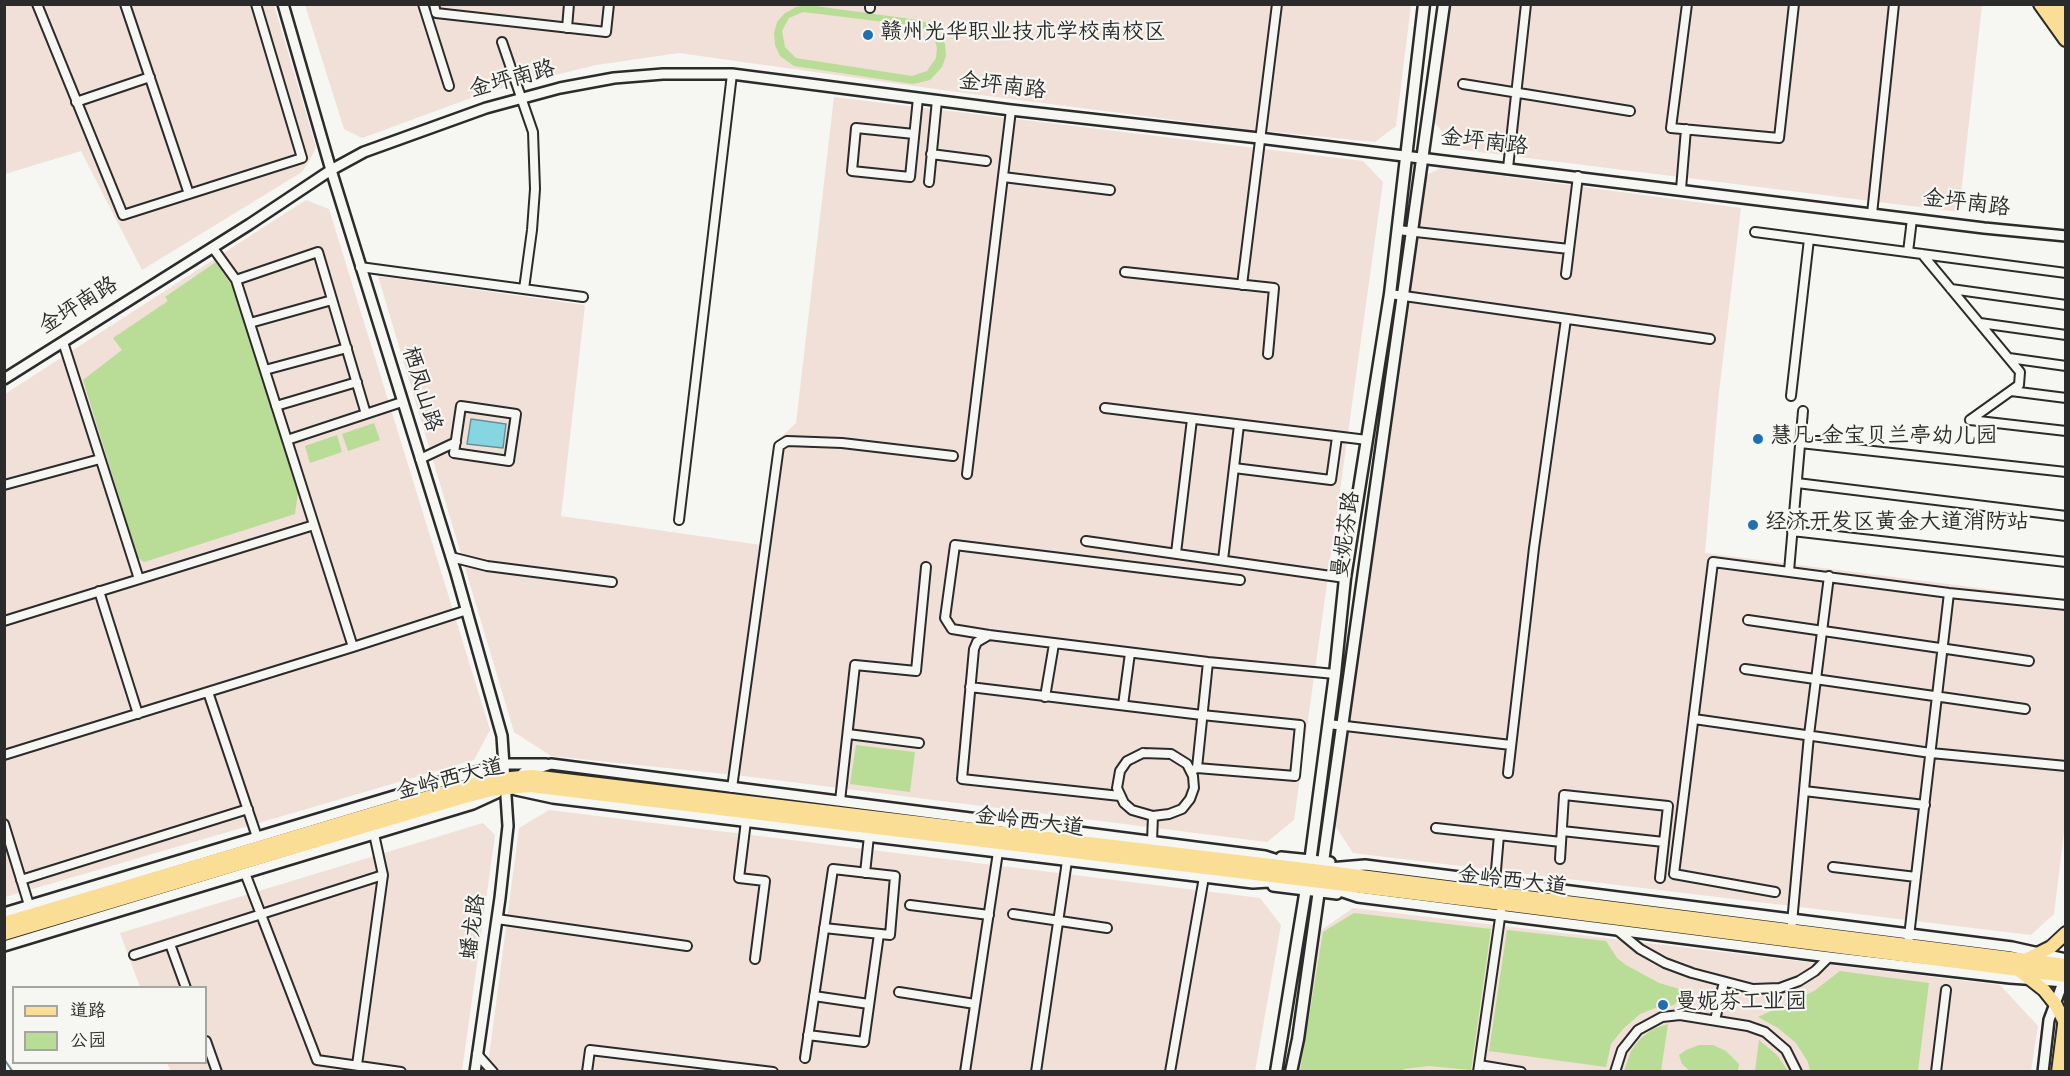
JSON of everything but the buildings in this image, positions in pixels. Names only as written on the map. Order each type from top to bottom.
[{"type":"highway","points":[[2041,4],[2066,39]]},
{"type":"highway","points":[[2057,4],[2066,17]]},
{"type":"main road","name":"曼妮芬路","points":[[1291,1071],[1298,1040],[1316,876],[1328,724],[1345,578],[1390,294],[1424,4]]},
{"type":"main road","name":"曼妮芬路","points":[[1276,1071],[1316,876],[1342,726],[1444,4]]},
{"type":"main road","name":"金岭西大道","points":[[4,934],[461,798],[551,777],[1316,876],[1792,925],[1908,940],[2066,965]]},
{"type":"main road","name":"金岭西大道","points":[[4,923],[458,788],[507,788]]},
{"type":"main road","name":"金岭西大道","points":[[1316,876],[1501,909],[2015,969],[2065,978]]},
{"type":"main road","points":[[2026,959],[2051,947],[2066,933]]},
{"type":"main road","points":[[2015,969],[2033,979],[2056,1004],[2065,1019],[2058,1071]]},
{"type":"street","points":[[37,4],[123,215],[302,158],[256,4]]},
{"type":"street","points":[[125,4],[189,194]]},
{"type":"street","name":"栖凤山路","points":[[283,4],[360,267],[451,557],[496,712],[502,736],[507,788]]},
{"type":"street","points":[[423,4],[449,86]]},
{"type":"street","points":[[434,4],[436,13],[606,32],[609,4]]},
{"type":"street","points":[[567,27],[569,4]]},
{"type":"street","points":[[1242,285],[1277,4]]},
{"type":"street","points":[[1509,168],[1526,4]]},
{"type":"street","points":[[1687,4],[1671,128],[1779,138],[1794,4]]},
{"type":"street","points":[[1872,214],[1894,4]]},
{"type":"street","points":[[502,42],[533,132],[535,189],[524,289]]},
{"type":"street","name":"金坪南路","points":[[4,379],[213,248],[331,170],[364,152],[486,108],[521,98],[614,78],[663,74],[732,74],[1011,110],[2066,236]]},
{"type":"street","points":[[679,520],[732,74]]},
{"type":"street","points":[[76,102],[150,77]]},
{"type":"street","points":[[1463,84],[1630,111]]},
{"type":"street","points":[[914,134],[856,128],[852,171],[910,177],[918,98]]},
{"type":"street","points":[[929,182],[937,100]]},
{"type":"street","points":[[967,474],[1011,110]]},
{"type":"street","points":[[1681,189],[1686,129]]},
{"type":"street","points":[[931,154],[986,160]]},
{"type":"street","points":[[1566,274],[1578,176]]},
{"type":"street","points":[[1003,177],[1110,190]]},
{"type":"street","points":[[1908,252],[1912,219]]},
{"type":"street","points":[[1398,230],[1569,249]]},
{"type":"street","points":[[1755,232],[2066,273]]},
{"type":"street","points":[[1791,396],[1809,239]]},
{"type":"street","points":[[213,248],[236,279],[353,647]]},
{"type":"street","points":[[236,279],[318,252],[366,414]]},
{"type":"street","points":[[1922,254],[2020,372],[2019,385],[1970,420],[2066,431]]},
{"type":"street","points":[[360,267],[583,297]]},
{"type":"street","points":[[1125,272],[1274,288],[1268,354]]},
{"type":"street","points":[[1952,289],[2066,305]]},
{"type":"street","points":[[1390,294],[1710,339]]},
{"type":"street","points":[[250,324],[332,300]]},
{"type":"street","points":[[1508,773],[1534,548],[1566,319]]},
{"type":"street","points":[[1980,323],[2066,335]]},
{"type":"street","points":[[63,342],[139,579]]},
{"type":"street","points":[[265,370],[346,348]]},
{"type":"street","points":[[2009,358],[2066,366]]},
{"type":"street","points":[[276,406],[357,382]]},
{"type":"street","points":[[2011,391],[2066,398]]},
{"type":"street","points":[[287,440],[402,402]]},
{"type":"street","points":[[461,406],[516,414],[509,461],[454,453],[456,442],[461,406]]},
{"type":"street","points":[[1106,408],[1367,440]]},
{"type":"street","points":[[1789,571],[1803,411]]},
{"type":"street","points":[[1176,553],[1192,419]]},
{"type":"street","points":[[1223,560],[1239,425]]},
{"type":"street","points":[[1234,468],[1331,480],[1337,437]]},
{"type":"street","points":[[732,788],[779,446],[787,441],[842,443],[953,456]]},
{"type":"street","points":[[420,459],[456,442]]},
{"type":"street","points":[[1800,443],[2066,472]]},
{"type":"street","points":[[4,485],[100,459]]},
{"type":"street","points":[[1797,483],[2066,516]]},
{"type":"street","points":[[4,621],[314,525]]},
{"type":"street","points":[[1792,531],[2066,562]]},
{"type":"street","points":[[1086,541],[1345,578]]},
{"type":"street","points":[[1240,580],[955,545],[945,618],[952,629],[988,635],[1208,662],[1335,674]]},
{"type":"street","points":[[451,557],[487,566],[612,582]]},
{"type":"street","points":[[1775,892],[1674,874],[1713,562],[1949,593],[2066,604]]},
{"type":"street","points":[[840,801],[855,665],[916,671],[926,567]]},
{"type":"street","points":[[464,775],[507,788],[553,798],[1253,884],[1316,876],[1365,865],[1792,925],[1809,735],[1829,576]]},
{"type":"street","points":[[99,591],[138,714]]},
{"type":"street","points":[[1949,593],[1908,940],[2012,947],[2066,959]]},
{"type":"street","points":[[4,755],[466,610]]},
{"type":"street","points":[[1748,620],[2029,661]]},
{"type":"street","points":[[988,635],[977,642],[974,649],[962,779],[1120,796]]},
{"type":"street","points":[[1045,697],[1054,644]]},
{"type":"street","points":[[1123,705],[1130,653]]},
{"type":"street","points":[[970,687],[1202,716],[1299,725],[1295,776],[1194,770],[1171,754],[1149,753],[1137,755],[1127,761],[1120,771],[1117,782],[1120,796],[1132,810],[1153,816],[1176,812],[1186,804],[1194,788],[1194,770],[1202,716],[1208,662]]},
{"type":"street","points":[[1745,669],[2025,709]]},
{"type":"street","points":[[208,692],[257,837]]},
{"type":"street","points":[[1694,719],[1931,753],[2066,766]]},
{"type":"street","points":[[1328,724],[1511,745]]},
{"type":"street","points":[[848,734],[919,743]]},
{"type":"street","points":[[4,946],[474,804],[551,764]]},
{"type":"street","points":[[4,913],[464,775],[505,765],[551,764],[1265,856],[1316,876],[1358,897],[1501,909],[1617,930],[1829,957],[2033,979],[2065,978],[2049,1020],[2043,1071]]},
{"type":"street","name":"蟠龙路","points":[[475,1071],[508,826],[507,788]]},
{"type":"street","points":[[1804,791],[1925,805]]},
{"type":"street","points":[[1560,859],[1564,795],[1668,806],[1660,878]]},
{"type":"street","points":[[21,880],[248,809]]},
{"type":"street","points":[[1152,841],[1153,816]]},
{"type":"street","points":[[746,822],[739,878],[765,881],[755,959]]},
{"type":"street","points":[[4,824],[29,905]]},
{"type":"street","points":[[1436,828],[1561,842]]},
{"type":"street","points":[[1562,831],[1664,842]]},
{"type":"street","points":[[357,1065],[383,874],[374,834]]},
{"type":"street","points":[[1495,882],[1499,835]]},
{"type":"street","points":[[865,873],[869,837]]},
{"type":"street","points":[[965,1071],[998,852]]},
{"type":"street","points":[[1036,1071],[1067,861]]},
{"type":"street","points":[[1833,867],[1916,877]]},
{"type":"street","points":[[805,1058],[808,1035],[814,996],[824,928],[833,869],[895,876],[890,935],[824,928]]},
{"type":"street","points":[[245,873],[316,1060],[401,1071]]},
{"type":"street","points":[[134,955],[383,874]]},
{"type":"street","points":[[1170,1071],[1204,878]]},
{"type":"street","points":[[910,905],[989,915]]},
{"type":"street","points":[[1501,909],[1478,1068],[1521,1071]]},
{"type":"street","points":[[1012,914],[1107,928]]},
{"type":"street","points":[[497,919],[687,946]]},
{"type":"street","points":[[1617,930],[1640,948],[1665,963],[1753,989],[1780,988],[1807,977],[1829,957]]},
{"type":"street","points":[[808,1035],[864,1042],[879,934]]},
{"type":"street","points":[[170,944],[186,986]]},
{"type":"street","points":[[1715,1020],[1724,982]]},
{"type":"street","points":[[1936,1071],[1946,990]]},
{"type":"street","points":[[899,992],[975,1004]]},
{"type":"street","points":[[814,996],[869,1004]]},
{"type":"street","points":[[1615,1071],[1618,1058],[1626,1043],[1645,1024],[1671,1015],[1689,1015],[1748,1026],[1765,1032],[1786,1050],[1797,1071]]},
{"type":"street","points":[[207,1044],[217,1071]]},
{"type":"street","points":[[587,1071],[590,1050],[773,1071]]},
{"type":"street","points":[[477,1054],[494,1071]]},
{"type":"shaded area","points":[[5,5],[274,5],[316,147],[310,160],[302,172],[142,270],[81,151],[5,174]]},
{"type":"shaded area","points":[[305,5],[1411,5],[1396,126],[1375,142],[1245,129],[679,53],[596,65],[490,91],[362,138],[344,129]]},
{"type":"shaded area","points":[[1449,5],[1982,5],[1959,212],[1456,149],[1434,122]]},
{"type":"shaded area","points":[[834,97],[1363,161],[1383,182],[1294,820],[1267,842],[744,776],[551,756],[514,732],[378,276],[585,305],[561,516],[761,545],[775,443],[796,423]]},
{"type":"shaded area","points":[[1441,168],[1741,208],[1719,392],[1705,553],[2065,599],[2065,824],[2054,914],[2031,935],[1353,853],[1332,821],[1422,177]]},
{"type":"shaded area","points":[[306,200],[329,209],[490,730],[474,760],[5,897],[5,394]]},
{"type":"shaded area","points":[[549,810],[1260,898],[1281,925],[1255,1071],[487,1072],[519,828]]},
{"type":"shaded area","points":[[483,823],[495,835],[462,1071],[171,1071],[168,1064],[207,1064],[207,986],[140,986],[120,933]]},
{"type":"shaded area","name":"曼妮芬工业园","points":[[1353,908],[2000,985],[2038,1026],[2031,1071],[1297,1072],[1320,931]]},
{"type":"green space","points":[[808,5],[918,20],[930,24],[939,32],[945,44],[946,56],[942,67],[930,80],[913,84],[794,66],[780,56],[775,45],[774,33],[777,22],[785,13],[796,7]],"holes":[[[803,12],[918,26],[934,38],[937,48],[936,58],[927,71],[912,76],[796,58],[785,47],[782,31],[789,18]]]},
{"type":"green space","points":[[216,262],[235,291],[298,492],[295,514],[144,562],[138,558],[83,380],[122,350],[113,338],[168,301],[165,297]]},
{"type":"green space","points":[[374,423],[380,440],[348,451],[342,434]]},
{"type":"green space","points":[[337,435],[342,452],[310,463],[305,446]]},
{"type":"green space","points":[[856,745],[915,752],[910,792],[850,784]]},
{"type":"green space","points":[[1354,913],[1491,929],[1471,1070],[1429,1066],[1404,1069],[1400,1072],[1300,1071],[1323,932]]},
{"type":"green space","points":[[1507,930],[1606,941],[1617,958],[1626,965],[1659,983],[1686,991],[1674,1005],[1658,1007],[1640,1014],[1623,1029],[1611,1044],[1606,1067],[1489,1051]]},
{"type":"green space","points":[[1840,971],[1929,983],[1918,1071],[1810,1071],[1808,1062],[1796,1043],[1778,1028],[1758,1017],[1814,991]]},
{"type":"green space","points":[[1668,1024],[1661,1071],[1624,1071],[1631,1051],[1640,1039],[1653,1029]]},
{"type":"green space","points":[[1759,1040],[1777,1055],[1788,1071],[1755,1071]]},
{"type":"green space","points":[[1699,1045],[1713,1045],[1726,1051],[1739,1064],[1738,1070],[1690,1071],[1682,1064],[1679,1055]]},
{"type":"water","points":[[471,419],[506,424],[503,448],[467,444]]},
{"type":"waterway","points":[[4,1059],[13,1072]]},
{"type":"place","name":"赣州光华职业技术学校南校区","points":[[868,35]]},
{"type":"place","name":"慧凡-金宝贝兰亭幼儿园","points":[[1758,439]]},
{"type":"place","name":"经济开发区黄金大道消防站","points":[[1753,525]]},
{"type":"place","name":"曼妮芬工业园","points":[[1663,1005]]}]
